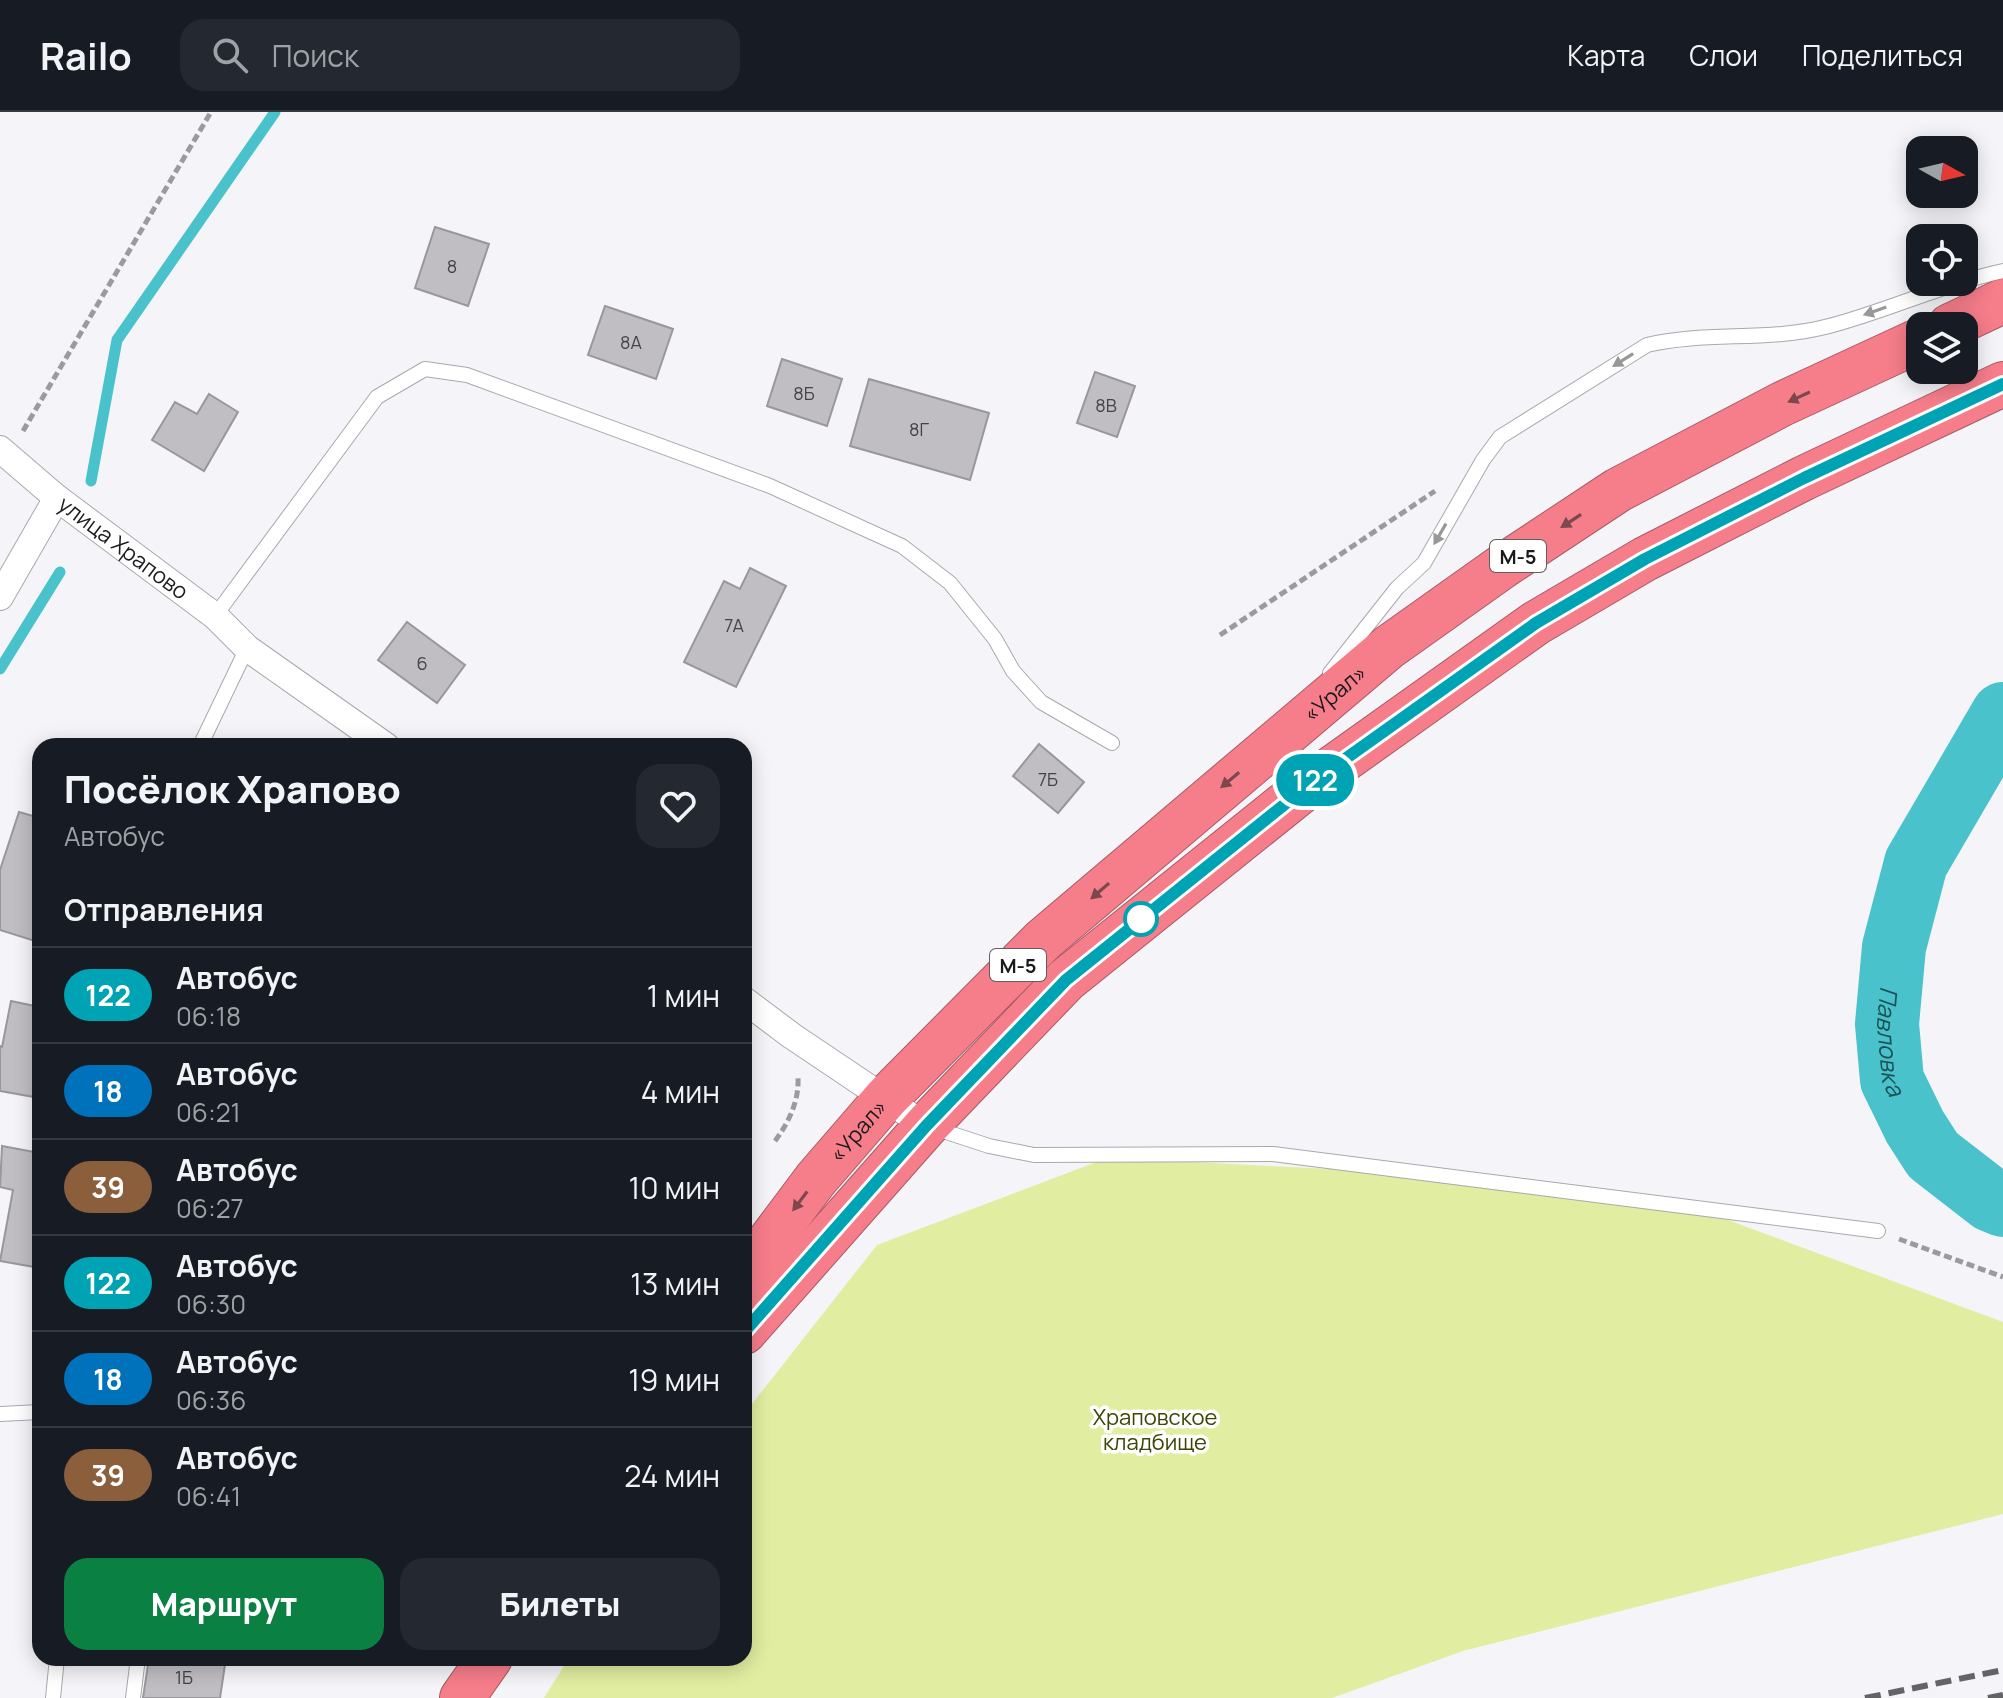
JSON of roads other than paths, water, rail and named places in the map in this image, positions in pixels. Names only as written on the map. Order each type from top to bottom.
[{"type":"highway","points":[[1978,313],[2003,301]]},
{"type":"highway","name":"«Урал»","points":[[752,1264],[816,1179],[886,1098],[1043,940],[1389,647],[1618,490],[1782,404],[1906,346]]},
{"type":"highway","name":"М-5","points":[[752,1323],[926,1126],[1078,970],[1310,784],[1536,623],[1672,545],[1804,478],[2003,384]]},
{"type":"highway","points":[[462,1698],[484,1666]]},
{"type":"street","name":"улица Храпово","points":[[4,453],[57,498],[215,616],[247,648],[375,738]]},
{"type":"street","points":[[0,597],[57,498]]},
{"type":"street","points":[[752,1006],[926,1126]]},
{"type":"lane","points":[[1278,740],[1397,588],[1424,563],[1483,460],[1500,437],[1647,345],[1674,339],[1788,333],[1827,327],[2003,271]]},
{"type":"lane","points":[[215,616],[377,397],[425,369],[467,375],[770,486],[902,546],[950,583],[995,639],[1013,671],[1041,702],[1112,743]]},
{"type":"lane","points":[[204,738],[247,648]]},
{"type":"lane","points":[[926,1126],[989,1146],[1034,1155],[1273,1154],[1878,1231]]},
{"type":"lane","points":[[0,1414],[32,1412]]},
{"type":"lane","points":[[53,1698],[56,1666]]},
{"type":"lane","points":[[133,1698],[137,1666]]},
{"type":"waterway","points":[[91,481],[117,340],[275,112]]},
{"type":"waterway","points":[[0,669],[60,572]]},
{"type":"waterway","name":"Павловка","points":[[2003,714],[1916,863],[1894,947],[1887,1024],[1892,1080],[1915,1127],[1933,1155],[1991,1200],[2003,1205]]},
{"type":"railway","points":[[1865,1698],[2003,1670]]},
{"type":"railway","points":[[1988,1698],[2003,1695]]},
{"type":"park label","name":"Храповское кладбище","points":[[1155,1430]]}]
